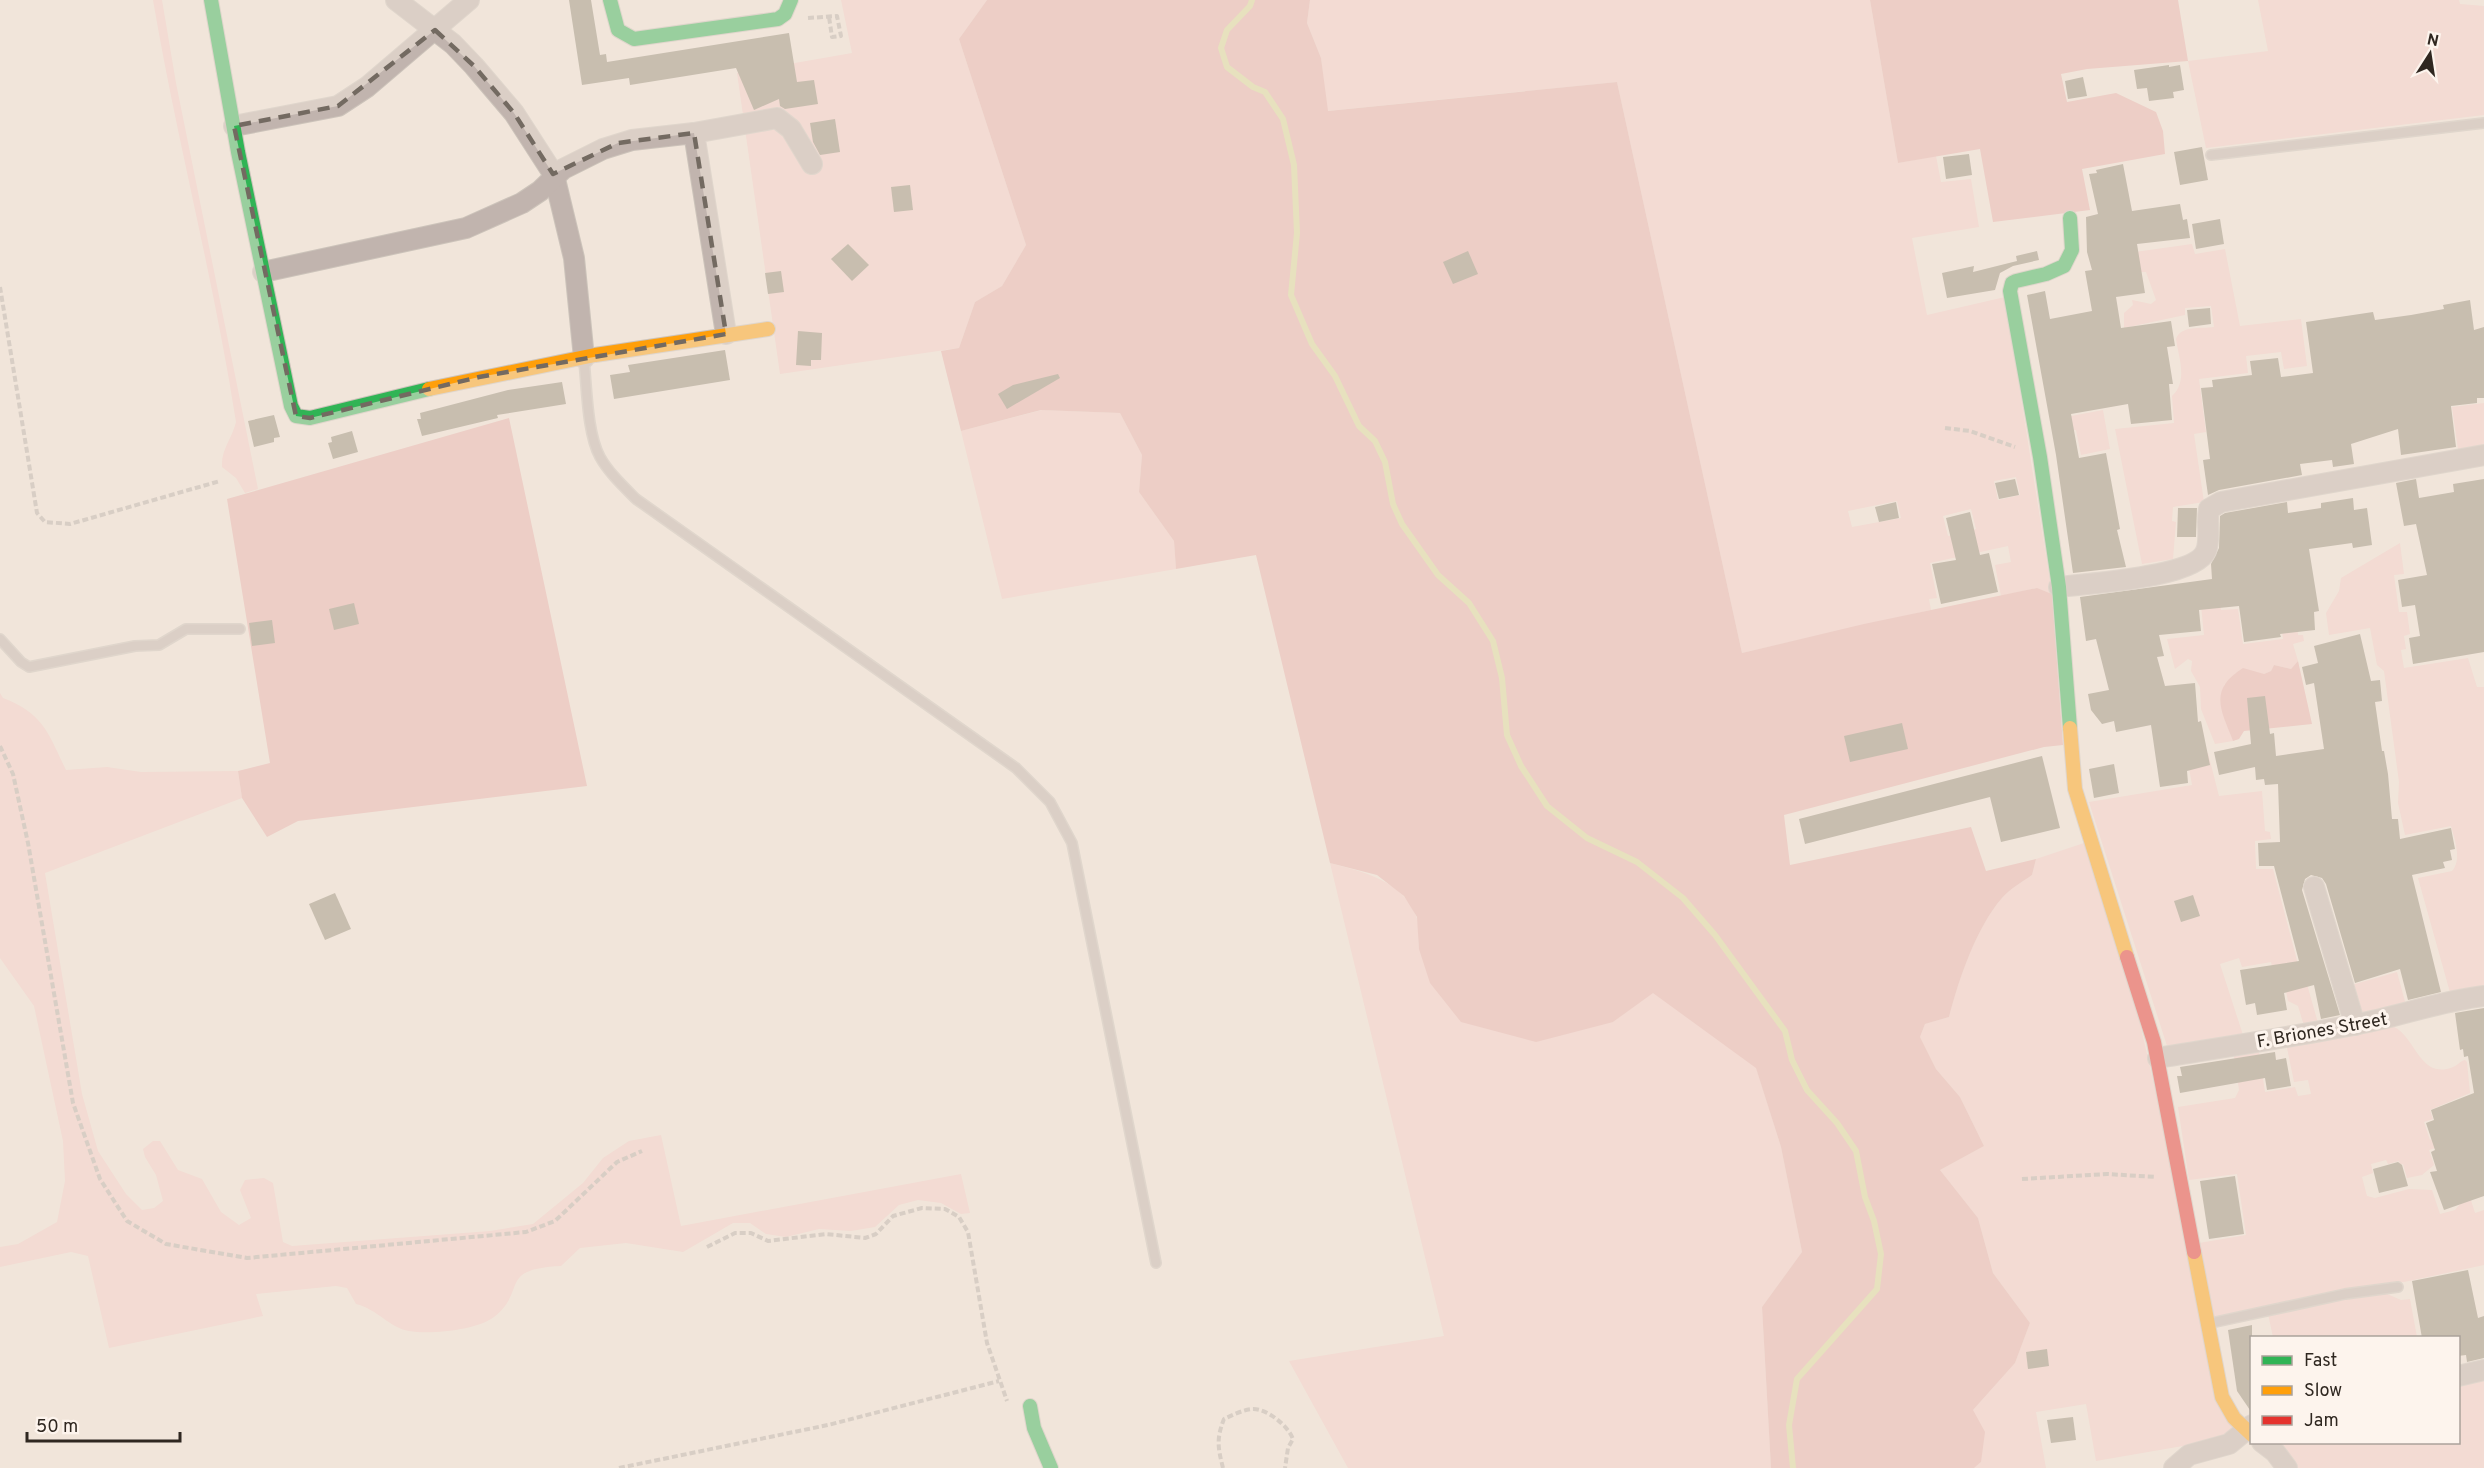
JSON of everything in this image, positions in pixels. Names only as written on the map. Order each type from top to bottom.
[{"type":"street","points":[[211,0],[263,272],[291,406],[296,416],[303,419],[438,386],[584,358],[768,329]]},
{"type":"street","points":[[396,0],[435,30],[474,66],[507,105],[539,149],[554,175],[574,258],[584,358]]},
{"type":"street","points":[[234,126],[338,106],[367,87],[469,0]]},
{"type":"street","points":[[610,0],[617,32],[623,37],[634,39],[778,19],[786,14],[790,0]]},
{"type":"street","points":[[263,272],[465,228],[522,203],[540,191],[554,175],[618,143],[694,133],[777,118],[791,129],[801,150],[812,164]]},
{"type":"street","points":[[694,133],[726,334]]},
{"type":"street","points":[[2070,218],[2073,247],[2067,264],[2057,271],[2016,281],[2012,283],[2010,291],[2040,457],[2059,587],[2075,789],[2158,1058],[2222,1397],[2234,1418],[2250,1431]]},
{"type":"street","points":[[2059,587],[2170,572],[2194,563],[2205,552],[2209,509],[2221,502],[2484,455]]},
{"type":"street","points":[[2314,887],[2355,1025]]},
{"type":"street","name":"F. Briones Street","points":[[2158,1058],[2355,1025],[2458,1000],[2484,996]]},
{"type":"street","points":[[2460,1376],[2484,1370]]},
{"type":"street","points":[[1030,1406],[1034,1428],[1051,1468]]},
{"type":"street","points":[[2174,1468],[2189,1455],[2229,1444],[2250,1434]]},
{"type":"street","points":[[2266,1444],[2287,1468]]},
{"type":"lane","points":[[2211,155],[2484,123]]},
{"type":"lane","points":[[584,358],[594,437],[599,455],[612,475],[636,499],[1016,768],[1050,802],[1072,843],[1156,1263]]},
{"type":"lane","points":[[0,639],[21,662],[29,667],[135,646],[159,645],[186,629],[240,629]]},
{"type":"lane","points":[[2209,1324],[2345,1294],[2398,1287]]},
{"type":"path","points":[[802,15],[813,18],[837,16],[841,38],[834,39],[829,17]]},
{"type":"path","points":[[0,287],[37,513],[45,522],[70,524],[220,481]]},
{"type":"path","points":[[1945,428],[1970,431],[2040,457]]},
{"type":"path","points":[[0,746],[13,774],[28,843],[73,1102],[100,1179],[127,1221],[166,1244],[247,1258],[526,1232],[555,1221],[617,1162],[642,1151]]},
{"type":"path","points":[[2022,1179],[2107,1174],[2182,1178]]},
{"type":"path","points":[[708,1247],[735,1233],[751,1233],[768,1241],[826,1234],[865,1238],[876,1234],[893,1216],[904,1211],[922,1208],[945,1209],[959,1218],[968,1232],[987,1343],[1010,1409]]},
{"type":"path","points":[[619,1468],[828,1425],[999,1381]]},
{"type":"path","points":[[1223,1468],[1216,1447],[1217,1435],[1224,1419],[1255,1409],[1270,1415],[1290,1430],[1293,1439],[1288,1448],[1285,1468]]},
{"type":"highlighted area","points":[[435,30],[474,66],[514,113],[553,174],[618,143],[694,133],[726,334],[479,377],[310,418],[296,416],[234,126],[338,106]]},
{"type":"shaded area","points":[[153,0],[162,0],[176,83],[258,489],[245,493],[236,478],[222,467],[223,455],[236,422],[217,316]]},
{"type":"shaded area","points":[[841,0],[987,0],[959,39],[1026,245],[1002,286],[975,302],[959,348],[780,374],[737,73],[852,53]]},
{"type":"shaded area","points":[[987,0],[1310,0],[1307,23],[1321,58],[1328,111],[1617,82],[1742,653],[1864,624],[2037,588],[2052,594],[2063,745],[2044,747],[1784,815],[1790,865],[1971,827],[1986,871],[2036,859],[2032,875],[2005,895],[1984,924],[1963,971],[1949,1017],[1925,1024],[1920,1037],[1936,1069],[1960,1097],[1984,1146],[1940,1170],[1978,1218],[1993,1273],[2030,1323],[2015,1363],[1973,1410],[1985,1432],[1981,1462],[1974,1468],[1771,1468],[1762,1307],[1802,1252],[1781,1147],[1756,1068],[1653,993],[1613,1022],[1536,1042],[1461,1022],[1430,983],[1419,949],[1417,917],[1404,896],[1377,875],[1330,863],[1256,555],[1176,569],[1174,541],[1139,492],[1142,455],[1120,413],[1041,410],[961,431],[941,351],[959,348],[975,302],[1002,286],[1026,245],[959,39]]},
{"type":"shaded area","points":[[1310,0],[1870,0],[1898,163],[1936,156],[1941,182],[1971,179],[1979,227],[1912,238],[1927,315],[2005,297],[2052,594],[2036,588],[2001,596],[1995,565],[2011,562],[2008,546],[1930,563],[1937,598],[1929,599],[1931,610],[1742,653],[1617,82],[1327,111],[1321,58],[1307,23]],"holes":[[[2016,477],[2020,495],[1998,500],[1994,481]],[[1897,501],[1901,518],[1852,527],[1848,511]],[[1971,509],[1976,529],[1948,536],[1943,516]]]},
{"type":"shaded area","points":[[1870,0],[2178,0],[2188,61],[2087,69],[2061,74],[2067,102],[2116,93],[2156,112],[2163,131],[2165,154],[2082,169],[2090,210],[1993,222],[1980,149],[1898,163]]},
{"type":"shaded area","points":[[2258,0],[2459,0],[2460,4],[2484,6],[2484,115],[2206,148],[2188,61],[2268,51]]},
{"type":"shaded area","points":[[2192,244],[2195,254],[2225,249],[2240,326],[2301,319],[2307,366],[2284,369],[2281,352],[2246,356],[2248,373],[2199,379],[2206,432],[2194,434],[2204,502],[2173,507],[2172,521],[2176,522],[2173,559],[2142,564],[2115,429],[2174,423],[2172,396],[2180,384],[2181,377],[2176,339],[2182,332],[2192,328],[2214,327],[2211,306],[2185,308],[2185,315],[2124,328],[2124,313],[2133,305],[2132,300],[2151,304],[2156,300],[2146,272],[2138,272],[2135,252]]},
{"type":"shaded area","points":[[2484,403],[2484,446],[2458,449],[2452,407]]},
{"type":"shaded area","points":[[1042,410],[1120,413],[1142,455],[1139,492],[1174,541],[1176,569],[1002,599],[961,431]]},
{"type":"shaded area","points":[[2103,410],[2110,449],[2081,455],[2076,430],[2069,431],[2066,417]]},
{"type":"shaded area","points":[[509,418],[587,786],[298,821],[267,837],[242,798],[238,771],[270,763],[227,499]]},
{"type":"shaded area","points":[[2400,543],[2404,574],[2394,575],[2399,612],[2407,612],[2410,634],[2404,636],[2406,649],[2401,650],[2404,668],[2468,658],[2477,687],[2484,687],[2484,992],[2451,996],[2418,878],[2452,871],[2457,861],[2456,843],[2451,826],[2405,835],[2398,803],[2399,782],[2384,671],[2377,665],[2370,628],[2329,635],[2326,613],[2339,591],[2341,578]]},
{"type":"shaded area","points":[[2220,604],[2221,610],[2238,609],[2243,644],[2283,639],[2280,617],[2297,614],[2298,635],[2303,635],[2304,641],[2293,644],[2298,661],[2291,669],[2274,665],[2271,671],[2264,674],[2236,673],[2224,685],[2225,720],[2233,741],[2215,744],[2201,709],[2200,687],[2191,671],[2192,661],[2188,659],[2175,669],[2167,639],[2204,635],[2201,606]]},
{"type":"shaded area","points":[[2298,661],[2312,724],[2244,731],[2239,739],[2233,741],[2220,701],[2225,684],[2243,668],[2264,674],[2271,671],[2274,665],[2291,669]]},
{"type":"shaded area","points":[[0,693],[3,698],[28,711],[43,726],[66,770],[107,767],[141,772],[238,771],[242,798],[45,873],[82,1094],[98,1151],[126,1194],[142,1210],[154,1208],[163,1201],[156,1175],[143,1149],[153,1141],[160,1141],[178,1170],[202,1179],[221,1212],[239,1225],[251,1218],[240,1190],[245,1180],[264,1178],[273,1183],[283,1242],[292,1246],[490,1231],[533,1224],[583,1183],[603,1158],[629,1141],[661,1135],[681,1226],[961,1174],[970,1213],[961,1214],[941,1203],[918,1200],[899,1205],[875,1227],[851,1231],[819,1229],[786,1237],[766,1234],[750,1223],[733,1223],[683,1252],[626,1243],[580,1248],[561,1266],[528,1271],[521,1276],[510,1298],[494,1317],[476,1325],[441,1332],[402,1329],[364,1306],[356,1304],[347,1288],[336,1286],[256,1294],[263,1316],[109,1348],[88,1256],[71,1252],[0,1267],[0,1247],[18,1244],[57,1222],[65,1181],[63,1141],[34,1006],[0,958]]},
{"type":"shaded area","points":[[2208,753],[2219,796],[2262,791],[2265,831],[2270,832],[2271,839],[2255,841],[2256,869],[2273,869],[2300,972],[2305,977],[2318,1023],[2304,1026],[2298,1006],[2288,1001],[2283,976],[2274,977],[2271,962],[2242,967],[2239,958],[2220,964],[2243,1035],[2168,1049],[2089,802],[2192,785],[2187,756]]},
{"type":"shaded area","points":[[2084,843],[2134,997],[2232,1428],[2229,1438],[2096,1461],[2086,1404],[2036,1412],[2046,1468],[1974,1468],[1981,1462],[1973,1410],[2015,1363],[2030,1323],[1993,1273],[1978,1218],[1940,1170],[1984,1146],[1960,1097],[1936,1069],[1920,1037],[1925,1024],[1949,1017],[1969,954],[1984,924],[2002,898],[2032,875],[2036,859]]},
{"type":"shaded area","points":[[1330,863],[1380,879],[1401,894],[1410,904],[1417,920],[1419,949],[1613,1022],[1653,992],[1756,1067],[1781,1147],[1802,1252],[1762,1307],[1771,1468],[1348,1468],[1289,1361],[1444,1336]]},
{"type":"shaded area","points":[[2397,972],[2407,1009],[2363,1019],[2348,986]]},
{"type":"shaded area","points":[[2390,1025],[2406,1037],[2418,1054],[2432,1067],[2441,1070],[2453,1067],[2465,1060],[2467,1062],[2470,1093],[2430,1110],[2433,1119],[2424,1122],[2430,1140],[2477,1124],[2448,1144],[2429,1150],[2434,1165],[2422,1175],[2407,1178],[2403,1164],[2400,1165],[2399,1161],[2388,1164],[2386,1160],[2371,1164],[2373,1173],[2362,1177],[2367,1196],[2375,1198],[2409,1189],[2432,1190],[2440,1214],[2455,1210],[2465,1198],[2470,1197],[2475,1213],[2484,1210],[2484,1265],[2404,1282],[2335,1291],[2214,1319],[2199,1243],[2246,1235],[2237,1174],[2189,1180],[2178,1107],[2235,1098],[2239,1090],[2233,1050],[2258,1046],[2265,1092],[2295,1087],[2298,1096],[2311,1094],[2308,1080],[2294,1082],[2286,1043]]},
{"type":"shaded area","points":[[2385,1293],[2401,1300],[2410,1299],[2417,1336],[2273,1336],[2268,1314],[2332,1299]]},
{"type":"shaded area","points":[[2484,1373],[2484,1468],[2292,1468],[2273,1444],[2460,1444],[2460,1379]]},
{"type":"building","points":[[569,0],[591,0],[600,55],[606,54],[607,62],[789,33],[797,82],[814,80],[818,104],[785,109],[780,106],[779,99],[754,110],[736,68],[630,85],[629,78],[582,85]]},
{"type":"building","points":[[2169,65],[2169,67],[2180,65],[2184,90],[2173,92],[2174,98],[2149,101],[2147,88],[2137,89],[2134,70]]},
{"type":"building","points":[[2083,77],[2087,96],[2068,99],[2065,81]]},
{"type":"building","points":[[835,119],[840,152],[820,155],[813,142],[810,123]]},
{"type":"building","points":[[2202,147],[2208,180],[2180,185],[2174,152]]},
{"type":"building","points":[[1969,154],[1972,175],[1946,179],[1943,157]]},
{"type":"building","points":[[2123,164],[2132,211],[2180,204],[2183,220],[2187,219],[2190,238],[2137,244],[2145,293],[2116,297],[2121,328],[2171,321],[2175,346],[2167,347],[2173,384],[2169,384],[2172,420],[2131,424],[2128,404],[2071,414],[2079,458],[2106,453],[2120,529],[2117,530],[2126,567],[2073,573],[2056,455],[2027,295],[2045,291],[2050,319],[2092,311],[2085,271],[2092,270],[2087,252],[2086,217],[2098,214],[2089,174],[2097,173],[2096,170]]},
{"type":"building","points":[[910,185],[913,210],[894,212],[891,187]]},
{"type":"building","points":[[2220,219],[2224,244],[2196,249],[2192,224]]},
{"type":"building","points":[[848,244],[869,265],[852,281],[831,259]]},
{"type":"building","points":[[1468,251],[1478,274],[1453,284],[1443,262]]},
{"type":"building","points":[[2037,251],[2039,260],[2013,266],[2000,273],[1995,290],[1947,298],[1942,273],[1974,266],[1973,272],[2017,261],[2016,256]]},
{"type":"building","points":[[781,271],[784,292],[768,294],[765,273]]},
{"type":"building","points":[[2470,300],[2474,330],[2484,327],[2484,398],[2477,398],[2477,403],[2451,406],[2456,447],[2401,455],[2398,429],[2351,444],[2354,464],[2333,467],[2332,460],[2300,464],[2302,475],[2219,490],[2208,495],[2203,460],[2210,459],[2201,388],[2213,387],[2212,380],[2252,375],[2250,361],[2278,358],[2281,377],[2313,373],[2306,322],[2373,312],[2375,320],[2444,309],[2443,305]]},
{"type":"building","points":[[2210,308],[2211,324],[2189,327],[2187,310]]},
{"type":"building","points":[[798,331],[822,333],[821,360],[811,360],[811,366],[796,365]]},
{"type":"building","points":[[725,350],[730,380],[614,399],[610,375],[630,372],[628,365]]},
{"type":"building","points":[[1058,374],[1060,378],[1007,409],[998,394],[1013,385]]},
{"type":"building","points":[[562,382],[566,404],[497,415],[498,418],[422,436],[417,419],[421,419],[420,413],[508,390]]},
{"type":"building","points":[[274,415],[280,437],[274,438],[274,442],[254,447],[248,421]]},
{"type":"building","points":[[352,431],[358,452],[333,459],[328,443],[332,442],[331,437]]},
{"type":"building","points":[[2015,479],[2019,495],[1999,499],[1995,483]]},
{"type":"building","points":[[2416,479],[2419,498],[2454,492],[2453,484],[2484,479],[2484,652],[2413,664],[2409,638],[2420,636],[2415,605],[2402,607],[2398,580],[2427,575],[2416,524],[2404,526],[2396,483]]},
{"type":"building","points":[[2353,498],[2354,510],[2367,508],[2372,545],[2353,548],[2352,543],[2309,549],[2319,611],[2314,612],[2315,630],[2280,634],[2281,637],[2244,642],[2239,606],[2199,610],[2201,631],[2159,635],[2164,656],[2157,657],[2165,686],[2195,683],[2198,722],[2201,721],[2210,765],[2187,771],[2188,783],[2160,787],[2151,725],[2116,732],[2114,721],[2102,724],[2091,710],[2088,694],[2109,690],[2096,639],[2086,641],[2080,597],[2212,579],[2211,564],[2219,548],[2220,516],[2225,513],[2287,502],[2288,513],[2321,508],[2321,503]]},
{"type":"building","points":[[1896,502],[1899,518],[1879,522],[1875,507]]},
{"type":"building","points":[[2178,508],[2197,508],[2196,537],[2177,537]]},
{"type":"building","points":[[1970,512],[1980,555],[1989,553],[1998,592],[1941,604],[1932,564],[1956,560],[1946,518]]},
{"type":"building","points":[[354,603],[359,624],[334,630],[329,609]]},
{"type":"building","points":[[272,620],[275,643],[252,646],[249,623]]},
{"type":"building","points":[[2360,634],[2371,681],[2380,680],[2382,701],[2375,702],[2382,751],[2384,751],[2388,774],[2392,819],[2398,819],[2400,839],[2451,828],[2455,849],[2450,850],[2452,860],[2443,862],[2445,868],[2412,875],[2441,992],[2408,1000],[2400,969],[2355,983],[2326,884],[2322,878],[2311,875],[2305,879],[2302,890],[2340,1015],[2321,1019],[2314,985],[2284,993],[2287,1010],[2257,1015],[2255,1003],[2246,1005],[2240,970],[2299,961],[2274,866],[2259,866],[2258,843],[2280,842],[2278,784],[2265,785],[2264,779],[2256,780],[2255,767],[2219,775],[2214,752],[2251,744],[2247,698],[2265,696],[2270,734],[2274,733],[2276,756],[2324,749],[2314,683],[2306,685],[2302,667],[2318,663],[2314,646]]},
{"type":"building","points":[[1902,723],[1908,749],[1850,762],[1844,736]]},
{"type":"building","points":[[2042,756],[2060,828],[2001,842],[1990,797],[1805,844],[1799,819]]},
{"type":"building","points":[[2114,764],[2119,793],[2094,798],[2089,769]]},
{"type":"building","points":[[335,893],[351,929],[325,940],[309,904]]},
{"type":"building","points":[[2193,895],[2200,916],[2181,922],[2174,901]]},
{"type":"building","points":[[2484,1008],[2484,1196],[2444,1210],[2430,1172],[2437,1171],[2431,1152],[2435,1150],[2426,1123],[2434,1120],[2431,1110],[2474,1093],[2468,1056],[2464,1057],[2463,1049],[2460,1050],[2455,1013]]},
{"type":"building","points":[[2275,1052],[2276,1060],[2286,1058],[2291,1086],[2267,1090],[2265,1078],[2180,1093],[2177,1076],[2182,1076],[2180,1067]]},
{"type":"building","points":[[2398,1162],[2402,1165],[2408,1186],[2379,1193],[2373,1169]]},
{"type":"building","points":[[2235,1176],[2244,1234],[2209,1239],[2200,1181]]},
{"type":"building","points":[[2468,1270],[2478,1318],[2484,1316],[2484,1358],[2467,1362],[2466,1355],[2460,1356],[2460,1336],[2422,1336],[2412,1281]]},
{"type":"building","points":[[2252,1325],[2250,1410],[2237,1391],[2228,1330]]},
{"type":"building","points":[[2047,1349],[2049,1366],[2028,1369],[2026,1352]]},
{"type":"building","points":[[2073,1417],[2076,1440],[2051,1443],[2047,1420]]},
{"type":"waterway","points":[[1252,0],[1250,6],[1227,30],[1221,48],[1227,67],[1253,87],[1265,92],[1283,119],[1294,165],[1297,233],[1291,295],[1312,344],[1335,376],[1359,426],[1375,441],[1385,462],[1393,504],[1402,524],[1438,575],[1469,603],[1493,641],[1502,678],[1507,735],[1521,766],[1547,806],[1587,838],[1637,862],[1683,898],[1715,935],[1785,1031],[1792,1060],[1807,1090],[1837,1123],[1856,1151],[1865,1197],[1874,1221],[1881,1254],[1877,1289],[1797,1379],[1789,1425],[1793,1468]]},
{"type":"traffic: fast","points":[[211,0],[238,152],[291,406],[296,416],[310,418],[429,389]]},
{"type":"traffic: fast","points":[[610,0],[618,30],[634,39],[778,19],[785,14],[791,0]]},
{"type":"traffic: fast","points":[[2070,218],[2072,250],[2064,266],[2046,274],[2016,281],[2012,283],[2010,291],[2040,457],[2059,587],[2070,728]]},
{"type":"traffic: fast","points":[[1030,1406],[1034,1428],[1051,1468]]},
{"type":"traffic: slow","points":[[429,389],[595,355],[768,329]]},
{"type":"traffic: slow","points":[[2070,728],[2075,789],[2127,957]]},
{"type":"traffic: slow","points":[[2194,1252],[2222,1397],[2234,1418],[2250,1433]]},
{"type":"traffic: jam","points":[[2127,957],[2154,1042],[2194,1252]]}]
